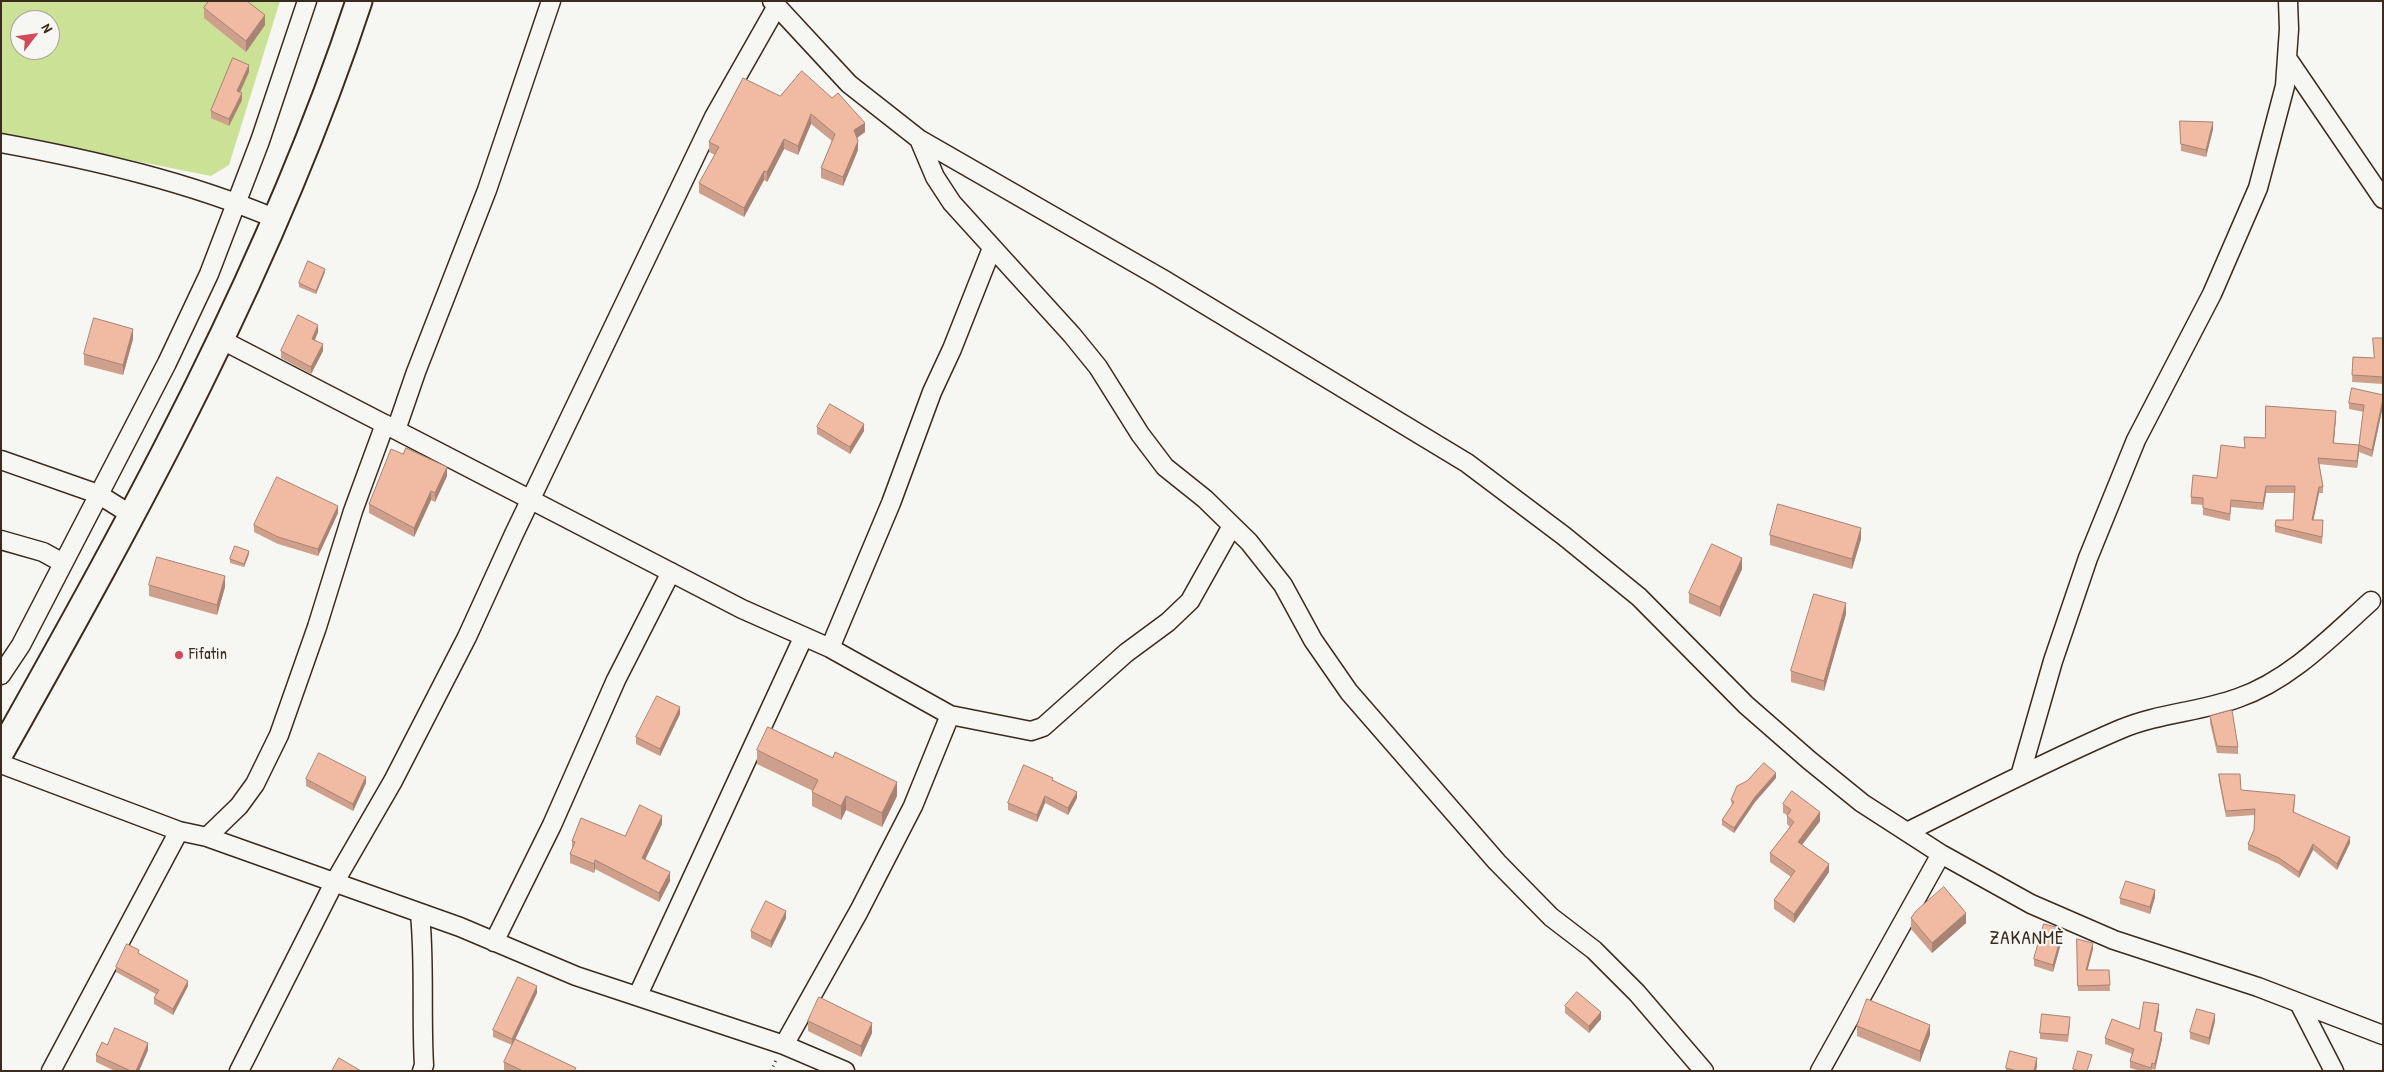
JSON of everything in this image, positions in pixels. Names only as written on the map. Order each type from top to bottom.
[{"type":"main road","points":[[1,752],[133,516],[222,340],[276,219],[340,61],[359,1]]},
{"type":"street","points":[[1,675],[21,645],[172,354],[209,274],[238,203],[307,1]]},
{"type":"street","points":[[206,837],[239,806],[255,784],[279,735],[317,627],[353,511],[416,372],[487,190],[551,1]]},
{"type":"street","points":[[2020,776],[2053,661],[2088,558],[2136,440],[2212,294],[2258,188],[2285,86],[2288,1]]},
{"type":"street","points":[[239,1071],[334,884],[393,781],[467,637],[714,117],[775,4],[849,84],[920,139],[1161,278],[1467,463],[1564,536],[1639,597],[1746,705],[1862,803],[1941,854],[2031,904],[2114,940],[2258,987],[2383,1035]]},
{"type":"street","points":[[2287,58],[2383,198]]},
{"type":"street","points":[[920,139],[935,177],[952,203],[1072,335],[1098,367],[1140,434],[1165,467],[1204,499],[1249,542],[1283,586],[1312,640],[1349,692],[1422,772],[1497,862],[1551,917],[1594,950],[1637,992],[1704,1071]]},
{"type":"street","points":[[1,143],[121,169],[238,203],[276,219]]},
{"type":"street","points":[[830,648],[891,503],[932,392],[952,350],[992,248]]},
{"type":"street","points":[[222,340],[671,572],[803,638],[830,648],[950,714],[1031,731],[1043,726],[1126,653],[1168,622],[1190,601],[1232,526]]},
{"type":"street","points":[[1,460],[98,494],[133,516]]},
{"type":"street","points":[[1,540],[43,552],[63,563]]},
{"type":"street","points":[[494,942],[552,825],[616,680],[671,572]]},
{"type":"street","points":[[1907,832],[2020,776],[2124,728],[2169,714],[2238,699],[2265,687],[2302,662],[2371,601]]},
{"type":"street","points":[[638,995],[803,638]]},
{"type":"street","points":[[784,1045],[859,910],[912,806],[950,714]]},
{"type":"street","points":[[1,764],[179,831],[206,837],[420,914],[576,976],[784,1045],[845,1071]]},
{"type":"street","points":[[51,1071],[179,831]]},
{"type":"street","points":[[1820,1071],[1941,854]]},
{"type":"street","points":[[420,914],[424,951],[422,1018],[424,1065],[422,1071]]},
{"type":"street","points":[[2299,1003],[2334,1071]]},
{"type":"green space","points":[[1,1],[280,1],[229,165],[211,176],[1,134]]},
{"type":"building","points":[[209,1],[247,1],[265,15],[246,41],[204,8]]},
{"type":"building","points":[[233,58],[249,65],[237,91],[242,93],[229,119],[211,111]]},
{"type":"building","points":[[802,71],[832,98],[838,93],[865,123],[854,130],[858,141],[843,177],[821,168],[835,134],[811,114],[798,146],[784,139],[767,172],[764,171],[744,208],[699,183],[719,147],[709,142],[743,78],[780,96]]},
{"type":"building","points":[[2180,121],[2213,122],[2206,150],[2181,144]]},
{"type":"building","points":[[308,261],[325,269],[316,291],[299,283]]},
{"type":"building","points":[[298,315],[318,325],[312,339],[323,344],[311,367],[281,351]]},
{"type":"building","points":[[94,318],[133,329],[123,365],[84,354]]},
{"type":"building","points":[[2373,338],[2383,338],[2383,377],[2352,375],[2353,357],[2374,358]]},
{"type":"building","points":[[2352,388],[2383,395],[2372,450],[2359,445],[2364,405],[2349,403]]},
{"type":"building","points":[[830,404],[864,424],[850,447],[817,427]]},
{"type":"building","points":[[2266,406],[2336,411],[2333,443],[2359,445],[2357,461],[2318,458],[2323,487],[2319,487],[2312,520],[2323,520],[2322,537],[2275,526],[2276,520],[2293,520],[2295,486],[2266,486],[2263,503],[2231,500],[2230,514],[2203,508],[2203,498],[2191,497],[2193,475],[2217,478],[2221,445],[2245,448],[2244,437],[2265,438]]},
{"type":"building","points":[[406,448],[447,467],[435,493],[431,491],[414,528],[369,504],[391,449],[403,454]]},
{"type":"building","points":[[277,477],[338,506],[318,549],[278,537],[254,525]]},
{"type":"building","points":[[1778,504],[1861,528],[1852,559],[1770,535]]},
{"type":"building","points":[[1712,544],[1742,558],[1720,607],[1689,593]]},
{"type":"building","points":[[235,546],[249,551],[244,564],[230,559]]},
{"type":"building","points":[[157,557],[225,576],[217,605],[149,585]]},
{"type":"building","points":[[1814,594],[1846,603],[1824,681],[1791,671]]},
{"type":"building","points":[[657,696],[680,707],[660,749],[636,737]]},
{"type":"building","points":[[2232,710],[2238,747],[2217,746],[2210,716]]},
{"type":"building","points":[[768,727],[833,758],[835,752],[897,782],[882,813],[846,796],[841,806],[812,792],[818,780],[757,750]]},
{"type":"building","points":[[319,753],[366,777],[353,804],[306,779]]},
{"type":"building","points":[[1764,763],[1776,773],[1755,797],[1734,828],[1722,820],[1734,802],[1731,800],[1737,786],[1747,781]]},
{"type":"building","points":[[1024,765],[1053,778],[1052,780],[1077,792],[1068,808],[1045,796],[1037,815],[1008,803]]},
{"type":"building","points":[[2219,774],[2240,774],[2241,790],[2295,795],[2293,812],[2350,837],[2337,864],[2313,844],[2299,872],[2279,858],[2248,844],[2254,830],[2255,809],[2226,811]]},
{"type":"building","points":[[1792,791],[1820,812],[1798,842],[1829,864],[1794,914],[1774,900],[1795,871],[1770,853],[1794,822],[1787,816],[1791,810],[1783,804]]},
{"type":"building","points":[[640,805],[662,816],[642,858],[670,872],[659,893],[595,860],[594,864],[570,854],[575,842],[572,841],[581,818],[625,836]]},
{"type":"building","points":[[2126,881],[2155,890],[2150,907],[2120,898]]},
{"type":"building","points":[[1944,887],[1966,913],[1932,943],[1911,918],[1916,911]]},
{"type":"building","points":[[766,901],[786,911],[771,941],[751,931]]},
{"type":"building","points":[[2044,924],[2063,929],[2053,965],[2034,959]]},
{"type":"building","points":[[2077,939],[2093,943],[2086,970],[2109,970],[2110,985],[2078,986]]},
{"type":"building","points":[[127,944],[139,950],[138,953],[188,981],[173,1009],[154,998],[159,990],[116,967]]},
{"type":"building","points":[[518,977],[537,986],[512,1039],[493,1030]]},
{"type":"building","points":[[1577,992],[1601,1012],[1589,1026],[1565,1006]]},
{"type":"building","points":[[819,997],[872,1023],[861,1046],[808,1021]]},
{"type":"building","points":[[1867,999],[1930,1025],[1920,1051],[1857,1026]]},
{"type":"building","points":[[2144,1002],[2159,1004],[2154,1031],[2162,1033],[2155,1064],[2152,1063],[2151,1068],[2130,1061],[2134,1049],[2105,1038],[2112,1019],[2139,1029]]},
{"type":"building","points":[[2197,1009],[2215,1014],[2209,1038],[2190,1032]]},
{"type":"building","points":[[2042,1014],[2070,1017],[2068,1035],[2040,1033]]},
{"type":"building","points":[[115,1028],[148,1043],[136,1071],[131,1071],[96,1055],[102,1042],[107,1045]]},
{"type":"building","points":[[515,1039],[576,1068],[574,1071],[523,1071],[504,1062]]},
{"type":"building","points":[[2010,1051],[2037,1058],[2034,1071],[2017,1071],[2006,1068]]},
{"type":"building","points":[[2078,1051],[2092,1055],[2087,1071],[2073,1069]]},
{"type":"building","points":[[339,1058],[361,1071],[332,1071]]},
{"type":"place","name":"Fifatin","points":[[179,655]]},
{"type":"district","name":"ZAKANMÈ","points":[[2027,939]]}]
